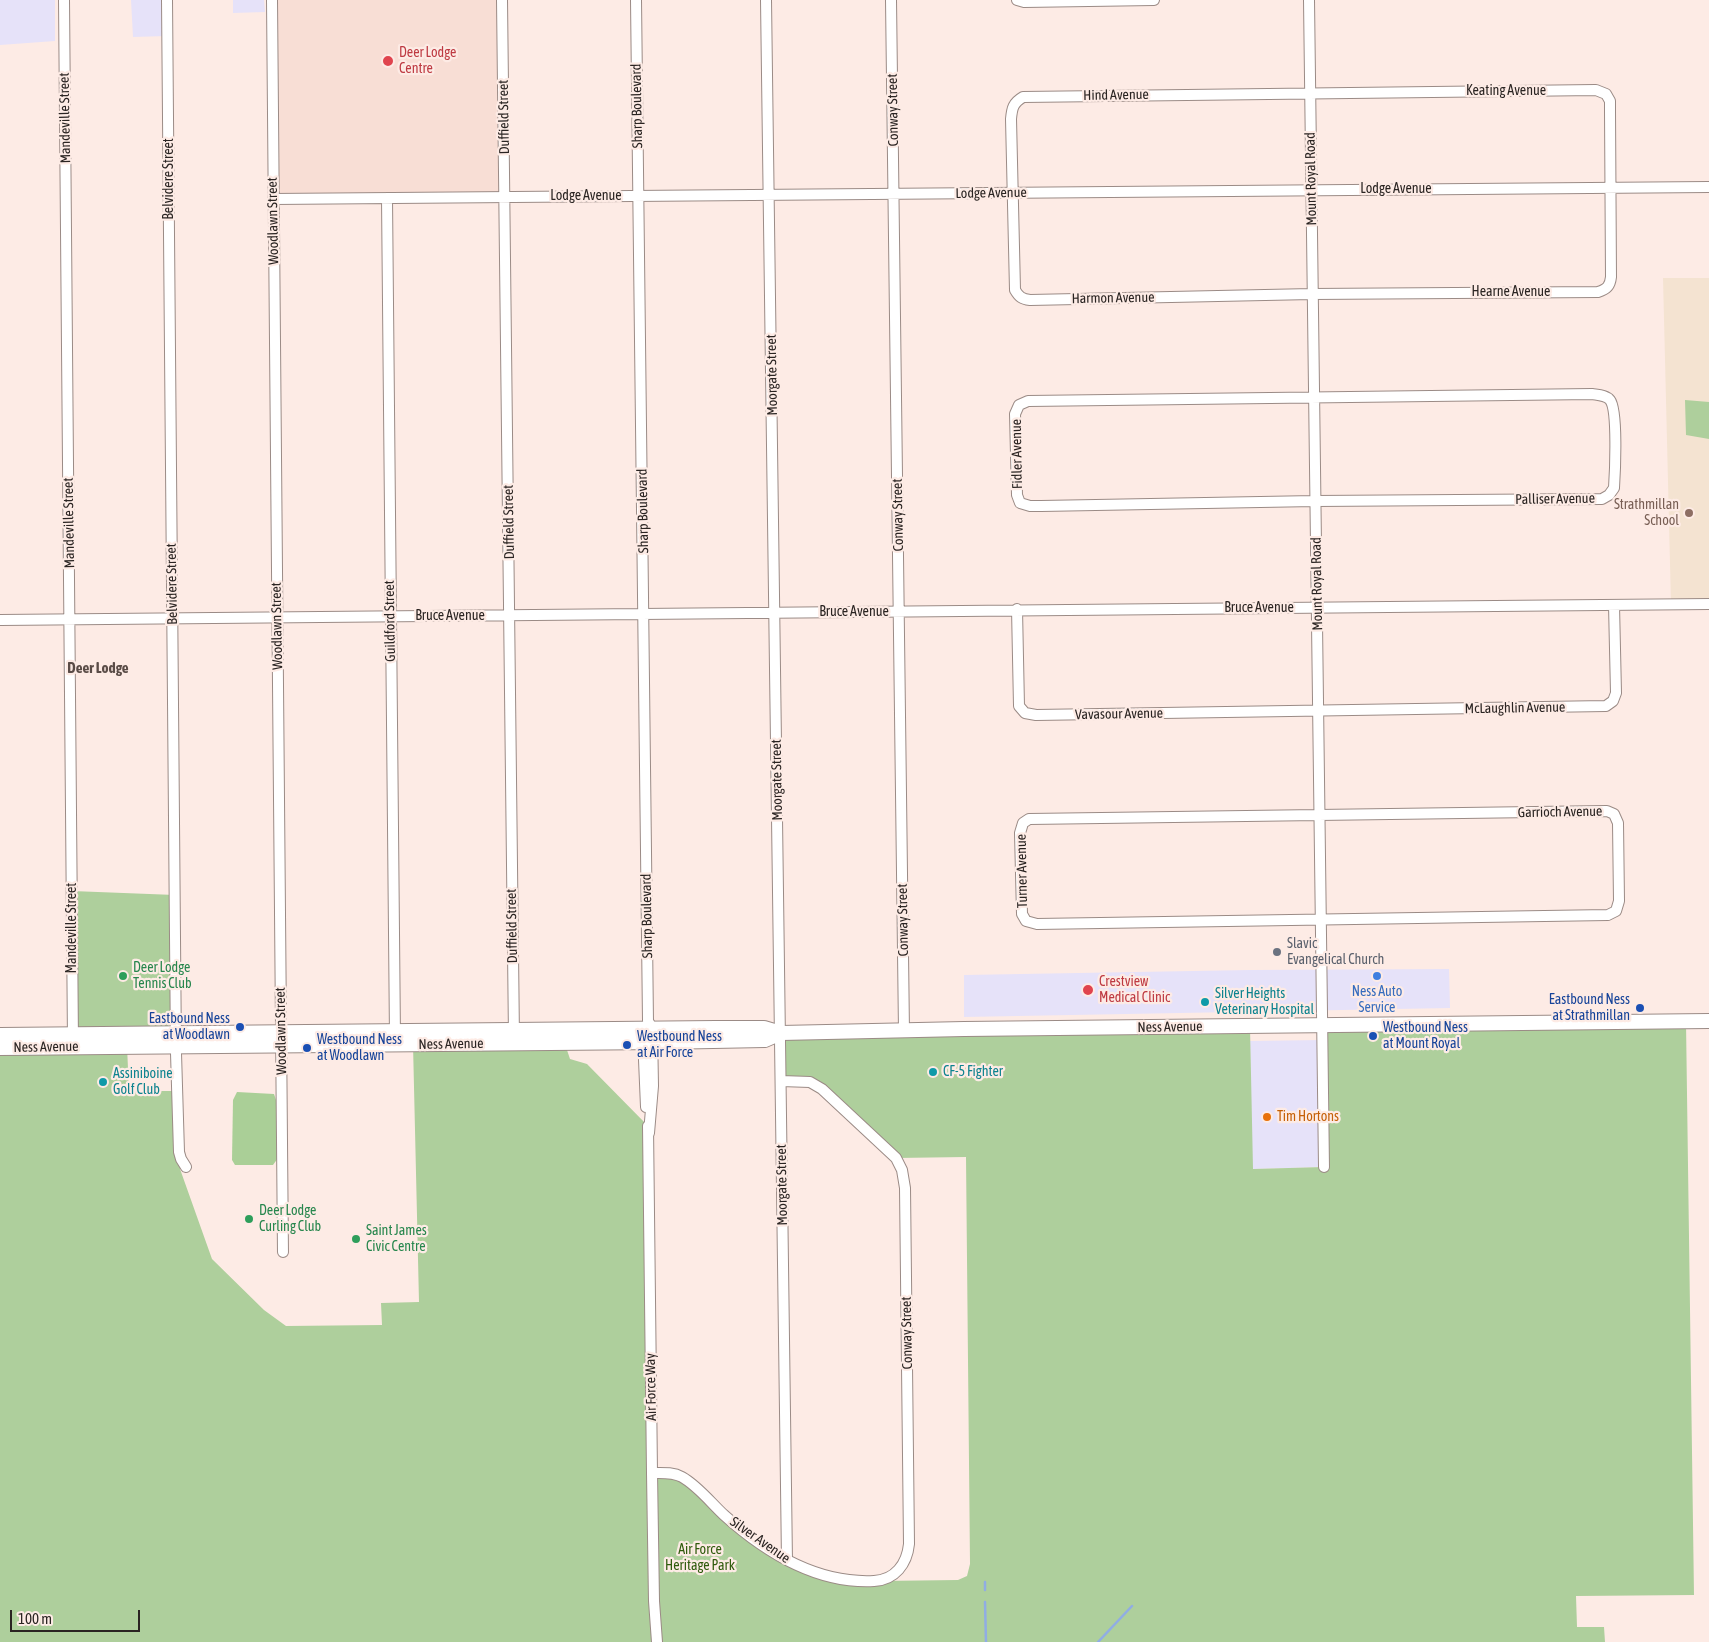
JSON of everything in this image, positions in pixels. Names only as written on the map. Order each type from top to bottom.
[{"type":"main road","name":"Ness Avenue","points":[[514,1036],[648,1026],[764,1028],[781,1033],[1709,1021]]},
{"type":"main road","name":"Ness Avenue","points":[[0,1035],[73,1040],[176,1039],[281,1031],[395,1037],[514,1036],[648,1042],[764,1040],[781,1033]]},
{"type":"main road","name":"Ness Avenue","points":[[176,1039],[281,1046],[395,1037]]},
{"type":"main road","name":"Ness Avenue","points":[[0,1048],[73,1040]]},
{"type":"street","name":"Mandeville Street","points":[[64,0],[73,1040]]},
{"type":"street","name":"Belvidere Street","points":[[167,0],[176,1039],[179,1152],[186,1167]]},
{"type":"street","name":"Woodlawn Street","points":[[272,0],[282,1252]]},
{"type":"street","name":"Duffield Street","points":[[502,0],[514,1036]]},
{"type":"street","name":"Sharp Boulevard","points":[[636,0],[648,1026]]},
{"type":"street","name":"Moorgate Street","points":[[766,0],[787,1560]]},
{"type":"street","name":"Conway Street","points":[[891,0],[904,1031]]},
{"type":"street","points":[[1017,0],[1024,2],[1154,0]]},
{"type":"street","name":"Mount Royal Road","points":[[1309,0],[1324,1167]]},
{"type":"street","name":"Keating Avenue","points":[[1310,92],[1596,90],[1606,94],[1610,101],[1611,188]]},
{"type":"street","name":"Hind Avenue","points":[[1012,193],[1012,107],[1016,101],[1023,97],[1310,92]]},
{"type":"street","name":"Lodge Avenue","points":[[273,199],[1709,187]]},
{"type":"street","name":"Hearne Avenue","points":[[1312,294],[1598,292],[1607,288],[1611,283],[1611,188]]},
{"type":"street","name":"Harmon Avenue","points":[[1012,193],[1014,282],[1018,296],[1023,299],[1312,294]]},
{"type":"street","name":"Guildford Street","points":[[387,198],[395,1037]]},
{"type":"street","name":"Palliser Avenue","points":[[1314,397],[1592,394],[1604,396],[1609,399],[1613,406],[1615,435],[1614,488],[1602,499],[1316,501]]},
{"type":"street","name":"Fidler Avenue","points":[[1314,397],[1028,402],[1019,405],[1015,414],[1017,495],[1020,503],[1030,506],[1316,501]]},
{"type":"street","name":"Bruce Avenue","points":[[0,620],[1709,604]]},
{"type":"street","name":"McLaughlin Avenue","points":[[1318,710],[1606,706],[1613,702],[1616,693],[1614,605]]},
{"type":"street","name":"Vavasour Avenue","points":[[1017,609],[1019,706],[1023,712],[1029,714],[1318,710]]},
{"type":"street","name":"Garrioch Avenue","points":[[1319,815],[1611,812],[1616,816],[1618,823],[1619,901],[1616,910],[1608,916],[1321,920]]},
{"type":"street","name":"Turner Avenue","points":[[1319,815],[1036,818],[1029,819],[1023,823],[1020,833],[1022,914],[1024,919],[1032,924],[1321,920]]},
{"type":"street","name":"Air Force Way","points":[[648,1026],[645,1086],[649,1133],[654,1601],[657,1642]]},
{"type":"street","name":"Conway Street","points":[[781,1081],[816,1084],[896,1158],[900,1163],[904,1178],[909,1544],[908,1555],[903,1565],[893,1575],[880,1581]]},
{"type":"street","name":"Silver Avenue","points":[[652,1473],[671,1473],[683,1478],[735,1525],[760,1544],[810,1571],[835,1579],[880,1581]]},
{"type":"shaded area","points":[[0,0],[55,0],[55,41],[0,45]]},
{"type":"shaded area","points":[[131,0],[167,0],[167,36],[133,37]]},
{"type":"shaded area","points":[[233,0],[264,0],[265,12],[233,13]]},
{"type":"shaded area","name":"Deer Lodge Centre","points":[[272,0],[502,0],[505,197],[273,199]]},
{"type":"shaded area","name":"Strathmillan School","points":[[1663,278],[1709,278],[1709,604],[1671,604]]},
{"type":"shaded area","points":[[1449,969],[1450,1008],[964,1017],[964,975]]},
{"type":"shaded area","points":[[1323,1040],[1324,1167],[1252,1169],[1250,1041]]},
{"type":"green space","points":[[1685,400],[1709,402],[1709,439],[1686,435]]},
{"type":"green space","points":[[72,891],[175,895],[176,1032],[73,1034]]},
{"type":"green space","name":"Air Force Heritage Park","points":[[1686,1022],[1694,1595],[1576,1596],[1577,1627],[1604,1627],[1605,1642],[0,1642],[0,1048],[127,1046],[129,1091],[179,1091],[179,1152],[186,1167],[180,1169],[212,1259],[264,1310],[286,1326],[382,1325],[381,1303],[419,1302],[413,1044],[565,1044],[570,1059],[587,1064],[648,1126],[652,1473],[671,1473],[719,1511],[804,1568],[880,1581],[958,1580],[967,1576],[970,1564],[966,1157],[896,1158],[822,1089],[781,1081],[781,1033],[1250,1027],[1253,1169],[1324,1167],[1321,1026]]},
{"type":"green space","points":[[237,1092],[274,1094],[278,1106],[278,1158],[273,1165],[235,1165],[232,1160],[233,1100]]},
{"type":"waterway","points":[[985,1582],[985,1590]]},
{"type":"waterway","points":[[985,1602],[986,1642]]},
{"type":"waterway","points":[[1098,1642],[1132,1606]]},
{"type":"place","name":"Deer Lodge Centre","points":[[388,61]]},
{"type":"place","name":"Strathmillan School","points":[[1689,513]]},
{"type":"place","name":"Slavic Evangelical Church","points":[[1277,952]]},
{"type":"place","name":"Deer Lodge Tennis Club","points":[[123,976]]},
{"type":"place","name":"Ness Auto Service","points":[[1377,976]]},
{"type":"place","name":"Crestview Medical Clinic","points":[[1088,990]]},
{"type":"place","name":"Silver Heights Veterinary Hospital","points":[[1205,1002]]},
{"type":"place","name":"Eastbound Ness at Strathmillan","points":[[1640,1008]]},
{"type":"place","name":"Eastbound Ness at Woodlawn","points":[[240,1027]]},
{"type":"place","name":"Westbound Ness at Mount Royal","points":[[1373,1036]]},
{"type":"place","name":"Westbound Ness at Air Force","points":[[627,1045]]},
{"type":"place","name":"Westbound Ness at Woodlawn","points":[[307,1048]]},
{"type":"place","name":"CF-5 Fighter","points":[[933,1072]]},
{"type":"place","name":"Assiniboine Golf Club","points":[[103,1082]]},
{"type":"place","name":"Tim Hortons","points":[[1267,1117]]},
{"type":"place","name":"Deer Lodge Curling Club","points":[[249,1219]]},
{"type":"place","name":"Saint James Civic Centre","points":[[356,1239]]},
{"type":"district","name":"Deer Lodge","points":[[98,668]]}]
